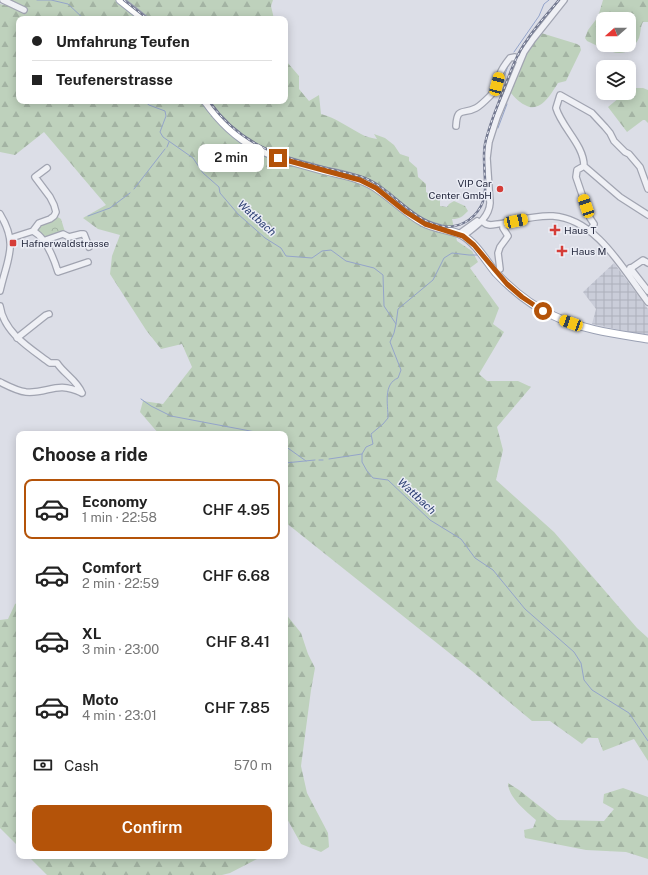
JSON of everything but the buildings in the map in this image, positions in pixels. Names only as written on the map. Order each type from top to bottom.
[{"type":"main road","points":[[120,0],[140,16]]},
{"type":"main road","points":[[207,104],[229,130],[255,148],[282,159],[360,180],[376,188],[423,227],[461,236],[477,250],[507,284],[522,297],[543,311],[562,320],[582,326],[648,339]]},
{"type":"street","points":[[3,0],[24,10]]},
{"type":"street","points":[[461,236],[482,219],[490,206],[487,158],[489,142],[497,117],[520,61],[532,39],[564,0]]},
{"type":"street","points":[[456,126],[458,114],[476,108],[490,97],[495,89],[500,73],[510,58],[515,57],[520,61]]},
{"type":"street","points":[[648,189],[640,168],[629,154],[614,141],[610,133],[592,113],[560,95],[556,104],[557,113],[582,154],[584,166],[620,197],[648,215]]},
{"type":"street","points":[[584,166],[577,170],[576,177],[590,218],[594,224],[590,231]]},
{"type":"street","points":[[10,238],[33,231],[39,223],[54,216],[56,212],[54,205],[35,177],[47,168]]},
{"type":"street","points":[[0,214],[8,228],[10,238],[10,255],[0,291]]},
{"type":"street","points":[[482,219],[488,225],[503,224],[541,216],[555,216],[575,222],[590,231],[648,291]]},
{"type":"street","points":[[500,269],[498,253],[500,247],[508,236],[503,228],[503,224]]},
{"type":"street","points":[[33,231],[37,233],[53,256],[58,272],[88,262]]},
{"type":"street","points":[[43,241],[63,234],[69,237],[84,234],[89,247]]},
{"type":"street","points":[[628,270],[643,260],[648,263]]},
{"type":"street","points":[[628,270],[648,302]]},
{"type":"street","points":[[0,306],[3,319],[8,328],[17,338],[50,363],[57,363],[60,369],[74,380],[82,393],[60,386],[28,392],[21,391],[0,382]]},
{"type":"street","points":[[17,338],[49,314]]},
{"type":"shaded area","points":[[614,263],[648,309],[648,336],[592,324],[596,309],[583,292]]},
{"type":"green space","points":[[9,0],[273,0],[271,6],[273,16],[16,16],[16,104],[288,104],[288,63],[299,76],[299,89],[309,101],[319,95],[321,114],[337,120],[365,136],[377,139],[374,134],[385,138],[394,145],[400,154],[409,157],[409,161],[417,168],[418,177],[426,184],[426,192],[440,199],[440,206],[447,207],[454,201],[465,206],[468,211],[464,215],[457,219],[452,219],[457,241],[472,251],[478,262],[470,268],[499,308],[493,324],[504,332],[479,374],[487,381],[518,381],[531,387],[497,427],[503,450],[496,480],[554,532],[637,628],[648,638],[648,761],[634,739],[603,751],[598,738],[588,738],[582,744],[550,721],[532,721],[472,671],[288,524],[288,431],[156,431],[140,412],[143,401],[163,404],[192,367],[182,344],[161,349],[146,330],[110,274],[112,256],[120,235],[98,229],[83,218],[106,205],[44,132],[15,155],[0,152],[0,4],[13,7]]},
{"type":"green space","points":[[603,0],[648,0],[648,22],[643,22],[639,38],[636,43],[636,12],[599,12]]},
{"type":"green space","points":[[596,20],[596,45],[587,41],[585,38],[588,30]]},
{"type":"green space","points":[[538,32],[577,44],[580,46],[581,50],[566,81],[558,83],[540,105],[530,107],[520,102],[508,90],[520,61]]},
{"type":"green space","points":[[636,88],[648,90],[648,123],[643,120],[627,132],[608,107],[616,100],[636,100]]},
{"type":"green space","points":[[56,216],[61,219],[65,232],[44,239],[37,231],[38,225]]},
{"type":"green space","points":[[15,604],[16,844],[0,828],[0,620],[8,619]]},
{"type":"green space","points":[[288,617],[301,633],[308,654],[315,668],[301,766],[307,793],[328,833],[329,847],[321,852],[301,844],[288,820]]},
{"type":"green space","points":[[508,783],[557,820],[604,821],[614,809],[603,803],[604,794],[623,788],[648,797],[648,859],[626,852],[586,850],[525,838],[524,830],[533,828],[536,820],[514,798]]},
{"type":"green space","points":[[31,859],[257,859],[230,873],[222,875],[47,875]]},
{"type":"waterway","name":"Wattbach","points":[[37,0],[51,0],[68,4],[81,16]]},
{"type":"waterway","points":[[514,52],[539,16],[544,4],[549,0]]},
{"type":"waterway","points":[[504,77],[508,66]]},
{"type":"waterway","name":"Wattbach","points":[[148,104],[165,111],[166,116],[160,132],[163,137],[193,158],[203,173],[219,187],[220,193],[238,214],[265,238],[281,248],[286,256],[312,258],[322,251],[331,250],[346,261],[374,268],[383,275],[384,306],[396,324],[390,342],[401,370],[398,378],[393,381],[388,390],[388,418],[371,434],[373,444],[366,447],[362,454],[362,462],[367,471],[373,478],[388,480],[430,520],[461,539],[475,558],[493,570],[525,609],[574,652],[581,663],[584,680],[592,690],[629,713],[648,741]]},
{"type":"waterway","points":[[498,128],[507,104]]},
{"type":"waterway","name":"Wattbach","points":[[167,147],[169,142]]},
{"type":"waterway","points":[[134,189],[165,149]]},
{"type":"waterway","points":[[88,216],[110,208],[130,193]]},
{"type":"waterway","points":[[396,324],[398,309],[433,280],[444,258],[452,253],[478,255]]},
{"type":"waterway","points":[[141,399],[171,416],[250,431]]},
{"type":"waterway","points":[[288,448],[306,461]]},
{"type":"waterway","points":[[329,459],[362,454]]},
{"type":"waterway","points":[[288,463],[315,460]]},
{"type":"railway","points":[[124,0],[144,16]]},
{"type":"railway","points":[[212,104],[224,119],[257,145],[295,160],[370,180],[429,222],[447,227],[459,225],[474,216],[484,199],[485,144],[493,116],[514,64],[531,35],[559,0]]},
{"type":"place","name":"VIP Car Center GmbH","points":[[500,189]]},
{"type":"place","name":"Haus T","points":[[555,230]]},
{"type":"place","name":"Hafnerwaldstrasse","points":[[13,243]]},
{"type":"place","name":"Haus M","points":[[562,251]]},
{"type":"route","points":[[278,158],[360,180],[376,188],[406,212],[425,224],[463,236],[474,245],[495,272],[507,284],[522,297],[543,311]]}]
